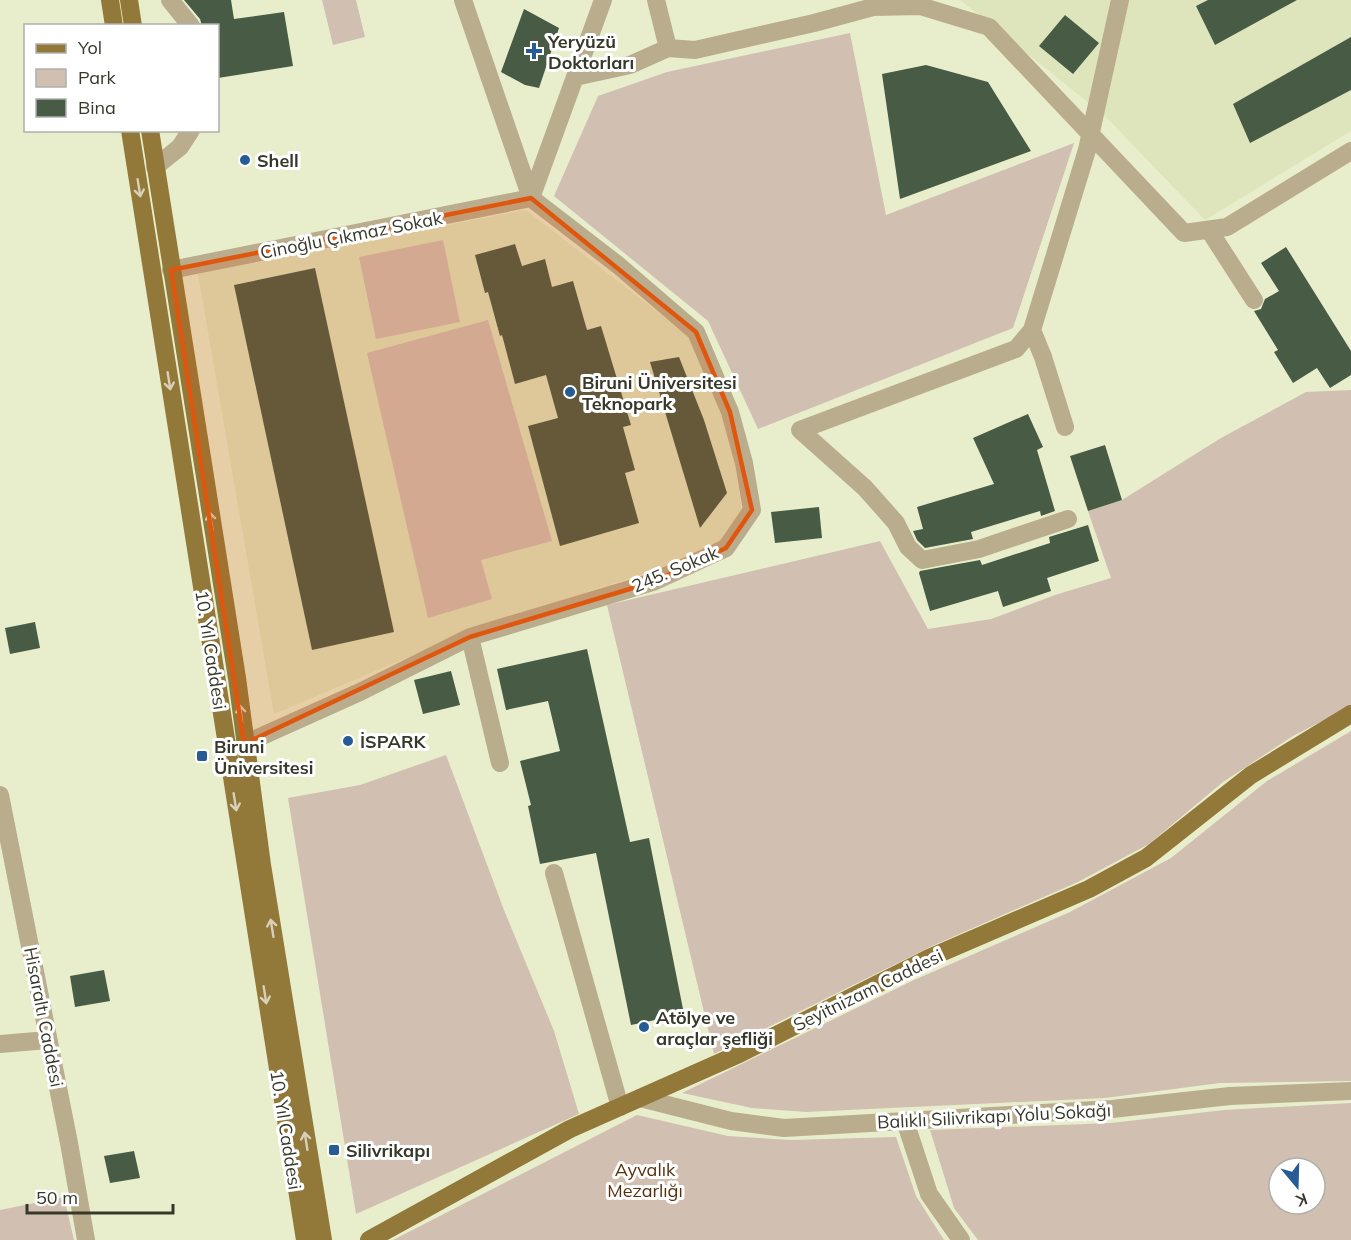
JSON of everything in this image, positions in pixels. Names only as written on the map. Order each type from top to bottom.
[{"type":"main road","points":[[110,0],[114,24]]},
{"type":"main road","points":[[129,0],[133,24]]},
{"type":"main road","name":"10. Yıl Caddesi","points":[[130,132],[304,1240]]},
{"type":"main road","name":"10. Yıl Caddesi","points":[[150,132],[323,1240]]},
{"type":"main road","name":"Seyitnizam Caddesi","points":[[369,1240],[570,1129],[739,1054],[929,958],[1099,884],[1146,858],[1251,775],[1351,714]]},
{"type":"street","points":[[170,0],[189,24]]},
{"type":"street","points":[[463,0],[531,198]]},
{"type":"street","points":[[531,198],[603,0]]},
{"type":"street","points":[[656,0],[668,48]]},
{"type":"street","points":[[1068,519],[979,549],[922,560],[908,547],[897,523],[865,488],[800,430],[1016,349],[1032,330],[1090,135],[1120,0]]},
{"type":"street","points":[[575,77],[630,65],[668,48],[695,50],[873,7],[920,6],[989,27],[1184,233],[1227,227],[1351,151]]},
{"type":"street","points":[[156,167],[180,147],[190,132]]},
{"type":"street","name":"Cinoğlu Çıkmaz Sokak","points":[[171,270],[531,198]]},
{"type":"street","name":"245. Sokak","points":[[244,744],[360,692],[470,637],[653,582],[726,548],[752,510],[744,463],[730,412],[696,332],[618,265],[531,198]]},
{"type":"street","points":[[1209,230],[1254,300]]},
{"type":"street","points":[[1032,330],[1065,427]]},
{"type":"street","points":[[470,637],[500,764]]},
{"type":"street","name":"Hisaraltı Caddesi","points":[[0,795],[86,1240]]},
{"type":"street","points":[[554,873],[620,1107]]},
{"type":"street","points":[[0,1044],[48,1040]]},
{"type":"street","name":"Balıklı Silivrikapı Yolu Sokağı","points":[[640,1098],[731,1121],[784,1128],[1112,1109],[1230,1096],[1351,1091]]},
{"type":"street","points":[[905,1121],[929,1194],[962,1240]]},
{"type":"highlighted area","points":[[531,198],[696,332],[730,412],[752,510],[726,548],[653,582],[470,637],[244,744],[171,270]]},
{"type":"shaded area","points":[[960,0],[1351,0],[1351,131],[1205,220],[1105,116]]},
{"type":"shaded area","points":[[526,210],[690,337],[732,442],[742,511],[721,543],[667,566],[474,629],[274,714],[198,274]]},
{"type":"green space","points":[[322,0],[356,0],[365,37],[333,45]]},
{"type":"green space","points":[[850,33],[886,215],[1074,143],[1013,328],[758,429],[708,321],[554,196],[598,96],[667,72]]},
{"type":"green space","points":[[443,240],[460,322],[376,339],[359,257]]},
{"type":"green space","points":[[488,320],[552,541],[481,560],[492,599],[428,618],[367,353]]},
{"type":"green space","points":[[1351,390],[1351,706],[1293,736],[1223,782],[1149,844],[1078,882],[930,947],[714,1054],[607,605],[880,541],[928,629],[991,619],[1055,595],[1111,578],[1088,511],[1122,500],[1221,438],[1306,392]]},
{"type":"green space","points":[[1351,731],[1351,1081],[1220,1083],[1105,1098],[806,1112],[752,1108],[682,1093],[914,980],[1070,912],[1171,858],[1267,781]]},
{"type":"green space","points":[[446,755],[504,910],[554,1031],[579,1114],[356,1214],[288,798],[360,785]]},
{"type":"green space","points":[[1351,1103],[1351,1240],[978,1240],[954,1208],[930,1130],[1111,1123],[1224,1110]]},
{"type":"green space","name":"Ayvalık Mezarlığı","points":[[637,1115],[728,1136],[791,1140],[896,1137],[916,1196],[944,1240],[393,1240]]},
{"type":"green space","points":[[64,1197],[74,1240],[0,1240],[0,1210]]},
{"type":"building","points":[[184,0],[231,0],[234,19],[284,12],[293,66],[219,78],[219,24],[201,24]]},
{"type":"building","points":[[1208,0],[1297,0],[1215,45],[1196,6]]},
{"type":"building","points":[[524,9],[559,28],[539,88],[525,85],[501,72]]},
{"type":"building","points":[[1065,15],[1099,43],[1073,74],[1039,46]]},
{"type":"building","points":[[1351,37],[1351,90],[1250,143],[1233,104]]},
{"type":"building","points":[[926,65],[988,82],[1031,151],[900,199],[882,74]]},
{"type":"building","name":"Biruni Üniversitesi Teknopark","points":[[515,244],[522,266],[545,259],[552,287],[573,281],[587,330],[601,326],[631,425],[623,427],[635,470],[625,473],[639,523],[560,546],[528,426],[558,418],[546,375],[515,384],[502,335],[500,336],[488,292],[485,293],[475,255]]},
{"type":"building","points":[[1286,247],[1351,351],[1351,375],[1330,388],[1317,368],[1293,383],[1274,352],[1278,350],[1254,311],[1261,309],[1265,299],[1279,291],[1261,263]]},
{"type":"building","points":[[315,268],[394,632],[312,650],[234,285]]},
{"type":"building","points":[[679,357],[704,420],[727,493],[700,528],[650,362]]},
{"type":"building","points":[[1028,414],[1043,447],[1037,450],[1055,511],[1041,516],[1040,511],[971,532],[973,539],[925,548],[917,540],[913,531],[923,529],[917,507],[994,484],[973,438]]},
{"type":"building","points":[[1105,445],[1122,500],[1088,511],[1070,456]]},
{"type":"building","points":[[819,507],[822,538],[775,543],[771,512]]},
{"type":"building","points":[[1088,525],[1099,561],[1047,578],[1051,591],[1003,607],[998,591],[930,611],[920,571],[980,560],[982,565],[1050,543],[1049,537]]},
{"type":"building","points":[[35,622],[40,648],[10,654],[5,628]]},
{"type":"building","points":[[587,649],[630,842],[649,838],[684,1014],[631,1025],[596,853],[540,864],[528,806],[531,805],[520,761],[560,751],[548,701],[506,710],[497,669]]},
{"type":"building","points":[[451,671],[460,705],[423,714],[414,680]]},
{"type":"building","points":[[104,970],[110,1001],[75,1007],[70,976]]},
{"type":"building","points":[[134,1151],[140,1178],[110,1183],[104,1156]]},
{"type":"place","name":"Yeryüzü Doktorları","points":[[534,51]]},
{"type":"place","name":"Shell","points":[[245,160]]},
{"type":"place","name":"Biruni Üniversitesi Teknopark","points":[[570,392]]},
{"type":"place","name":"İSPARK","points":[[348,741]]},
{"type":"place","name":"Biruni Üniversitesi","points":[[202,756]]},
{"type":"place","name":"Atölye ve araçlar şefliği","points":[[644,1027]]},
{"type":"place","name":"Silivrikapı","points":[[334,1150]]}]
